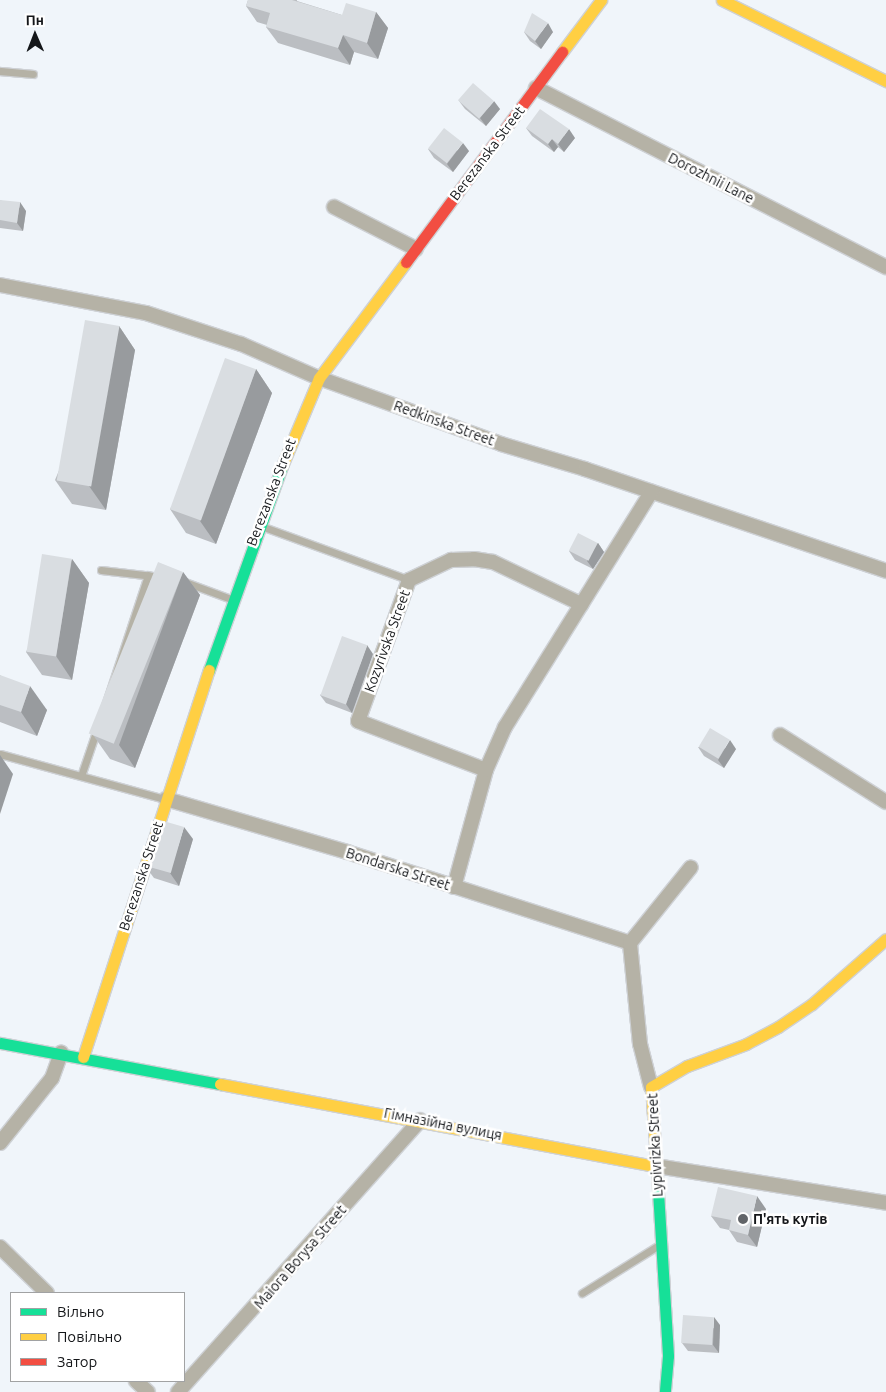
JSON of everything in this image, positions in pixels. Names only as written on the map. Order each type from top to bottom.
[{"type":"street","name":"Berezanska Street","points":[[84,1057],[232,599],[303,410],[319,378],[601,0]]},
{"type":"street","points":[[722,0],[886,80]]},
{"type":"street","name":"Dorozhnii Lane","points":[[536,88],[886,268]]},
{"type":"street","points":[[334,206],[416,249]]},
{"type":"street","name":"Redkinska Street","points":[[0,284],[146,313],[242,344],[319,378],[501,444],[886,571]]},
{"type":"street","points":[[454,887],[486,770],[518,705],[651,492]]},
{"type":"street","name":"Kozyrivska Street","points":[[486,770],[358,721],[408,580],[451,560],[474,558],[493,562],[581,604]]},
{"type":"street","points":[[780,735],[886,802]]},
{"type":"street","name":"Bondarska Street","points":[[166,799],[347,852],[630,943]]},
{"type":"street","points":[[651,1087],[640,1044],[630,943],[691,867]]},
{"type":"street","name":"Lypivrizka Street","points":[[665,1392],[668,1356],[659,1244],[651,1087],[688,1066],[746,1044],[778,1027],[812,1004],[886,939]]},
{"type":"street","name":"Гімназійна вулиця","points":[[0,1043],[84,1057],[656,1166],[886,1203]]},
{"type":"street","points":[[0,1143],[52,1078],[61,1053]]},
{"type":"street","name":"Maiora Borysa Street","points":[[178,1392],[420,1120]]},
{"type":"street","points":[[0,1247],[46,1292]]},
{"type":"street","points":[[137,1382],[148,1392]]},
{"type":"lane","points":[[0,71],[33,74]]},
{"type":"lane","points":[[259,525],[408,580]]},
{"type":"lane","points":[[101,570],[173,578],[232,599]]},
{"type":"lane","points":[[82,776],[148,575]]},
{"type":"lane","points":[[0,754],[166,799]]},
{"type":"lane","points":[[582,1293],[659,1244]]},
{"type":"building","points":[[248,0],[292,0],[342,15],[346,3],[376,12],[367,43],[343,35],[338,48],[266,27],[270,13],[246,6]]},
{"type":"building","points":[[532,13],[548,23],[535,41],[524,32]]},
{"type":"building","points":[[473,83],[494,101],[479,119],[458,100]]},
{"type":"building","points":[[540,109],[569,129],[558,144],[552,139],[548,144],[526,128]]},
{"type":"building","points":[[444,128],[463,143],[447,163],[428,148]]},
{"type":"building","points":[[0,200],[20,202],[17,223],[0,220]]},
{"type":"building","points":[[85,320],[119,326],[91,487],[57,481]]},
{"type":"building","points":[[225,358],[256,369],[201,521],[170,509]]},
{"type":"building","points":[[578,533],[598,543],[589,561],[569,551]]},
{"type":"building","points":[[42,554],[72,559],[56,656],[27,652]]},
{"type":"building","points":[[158,562],[183,572],[114,744],[89,734]]},
{"type":"building","points":[[342,636],[367,645],[346,704],[320,695]]},
{"type":"building","points":[[0,675],[30,686],[21,712],[0,705]]},
{"type":"building","points":[[710,728],[730,740],[718,759],[699,747]]},
{"type":"building","points":[[160,820],[184,827],[171,873],[147,866]]},
{"type":"building","points":[[718,1187],[757,1196],[748,1235],[729,1230],[731,1220],[711,1216]]},
{"type":"building","points":[[683,1315],[714,1317],[712,1345],[681,1343]]},
{"type":"traffic: fast","points":[[209,670],[282,466]]},
{"type":"traffic: fast","points":[[0,1043],[220,1084]]},
{"type":"traffic: fast","points":[[657,1175],[668,1356],[665,1392]]},
{"type":"traffic: slow","points":[[562,52],[601,0]]},
{"type":"traffic: slow","points":[[722,0],[886,81]]},
{"type":"traffic: slow","points":[[282,466],[319,378],[406,262]]},
{"type":"traffic: slow","points":[[83,1057],[209,670]]},
{"type":"traffic: slow","points":[[657,1175],[651,1087],[687,1066],[746,1044],[778,1027],[812,1004],[886,939]]},
{"type":"traffic: slow","points":[[220,1084],[656,1166]]},
{"type":"traffic: jam","points":[[406,262],[562,52]]},
{"type":"place","name":"П'ять кутів","points":[[743,1219]]}]
